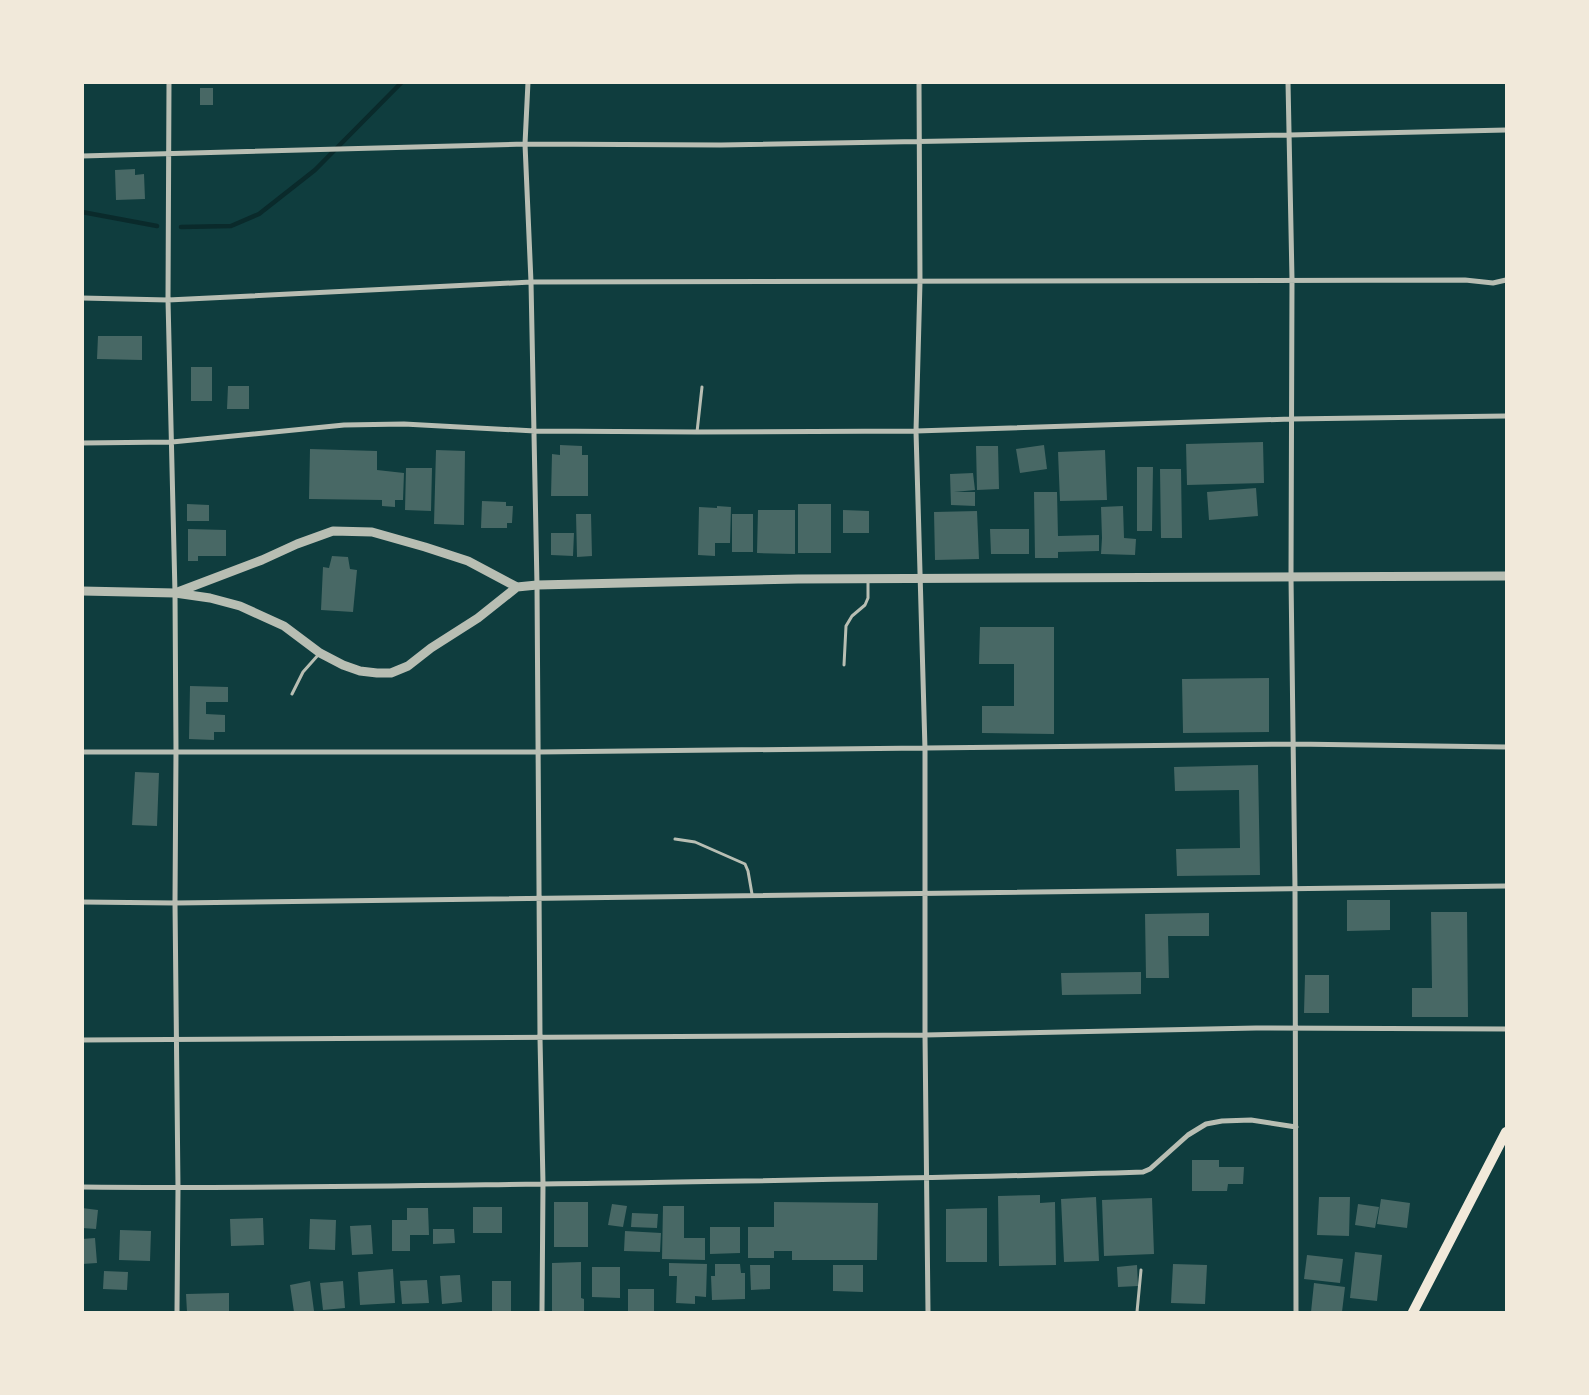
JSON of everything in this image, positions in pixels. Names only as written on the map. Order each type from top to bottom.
[{"type":"main road","points":[[1413,1312],[1506,1132]]},
{"type":"street","points":[[169,82],[168,300],[175,593],[177,1312]]},
{"type":"street","points":[[528,82],[526,144],[535,431],[539,752],[540,1038],[543,1184],[542,1312]]},
{"type":"street","points":[[919,82],[920,282],[916,431],[925,749],[925,1178],[928,1312]]},
{"type":"street","points":[[1288,82],[1292,279],[1291,577],[1296,1029],[1296,1312]]},
{"type":"street","points":[[82,156],[526,144],[721,146],[1506,130]]},
{"type":"street","points":[[82,298],[168,300],[531,282],[920,282],[1292,279],[1465,280],[1493,283],[1506,280]]},
{"type":"street","points":[[82,444],[172,442],[344,424],[404,424],[535,431],[916,431],[1291,419],[1506,416]]},
{"type":"street","points":[[175,593],[333,531],[372,532],[417,544],[468,561],[517,587]]},
{"type":"street","points":[[82,591],[175,593],[210,598],[240,606],[284,626],[320,653],[342,665],[360,671],[391,673],[408,666],[431,648],[478,618],[517,587],[537,585],[868,579],[1506,576]]},
{"type":"street","points":[[82,752],[539,752],[1293,744],[1506,747]]},
{"type":"street","points":[[82,902],[175,903],[752,894],[1506,886]]},
{"type":"street","points":[[82,1040],[925,1035],[1246,1028],[1506,1029]]},
{"type":"street","points":[[82,1187],[178,1188],[543,1184],[925,1178],[1143,1172],[1150,1169],[1188,1135],[1206,1124],[1222,1121],[1250,1120],[1296,1127]]},
{"type":"lane","points":[[697,432],[702,387]]},
{"type":"lane","points":[[844,665],[846,626],[852,616],[865,605],[868,598],[868,579]]},
{"type":"lane","points":[[292,694],[303,672],[320,653]]},
{"type":"lane","points":[[674,839],[694,842],[744,864],[748,871],[752,894]]},
{"type":"lane","points":[[1137,1312],[1140,1270]]},
{"type":"building","points":[[200,88],[213,88],[213,105],[200,105]]},
{"type":"building","points":[[135,169],[135,175],[144,174],[145,199],[116,200],[115,170]]},
{"type":"building","points":[[98,336],[142,336],[142,360],[97,359]]},
{"type":"building","points":[[191,367],[212,367],[212,401],[191,401]]},
{"type":"building","points":[[228,386],[249,386],[249,409],[227,409]]},
{"type":"building","points":[[1263,442],[1264,483],[1187,485],[1186,444]]},
{"type":"building","points":[[560,445],[582,446],[582,455],[588,455],[588,496],[551,496],[552,454],[560,455]]},
{"type":"building","points":[[1044,445],[1047,469],[1020,473],[1016,449]]},
{"type":"building","points":[[976,446],[998,446],[999,489],[977,490]]},
{"type":"building","points":[[310,449],[377,451],[377,470],[404,473],[403,500],[395,500],[395,507],[382,506],[382,500],[309,499]]},
{"type":"building","points":[[436,450],[465,451],[464,525],[434,524]]},
{"type":"building","points":[[1105,450],[1107,500],[1060,501],[1058,452]]},
{"type":"building","points":[[1137,467],[1153,467],[1152,531],[1137,531]]},
{"type":"building","points":[[406,468],[432,468],[431,511],[405,510]]},
{"type":"building","points":[[1160,469],[1181,469],[1182,538],[1161,538]]},
{"type":"building","points":[[973,473],[975,490],[954,492],[975,492],[975,506],[951,505],[950,474]]},
{"type":"building","points":[[1256,488],[1258,516],[1209,520],[1207,492]]},
{"type":"building","points":[[1034,492],[1057,492],[1058,536],[1099,535],[1099,551],[1058,552],[1058,558],[1035,558]]},
{"type":"building","points":[[482,501],[506,502],[506,506],[513,506],[512,523],[507,523],[507,528],[481,528]]},
{"type":"building","points":[[187,504],[209,505],[209,521],[187,521]]},
{"type":"building","points":[[798,504],[831,504],[831,553],[798,553]]},
{"type":"building","points":[[717,506],[731,507],[730,543],[715,543],[715,556],[698,555],[699,507],[717,508]]},
{"type":"building","points":[[1123,506],[1124,538],[1136,539],[1135,555],[1101,554],[1101,507]]},
{"type":"building","points":[[758,510],[795,510],[795,554],[757,553]]},
{"type":"building","points":[[843,510],[869,511],[869,533],[843,533]]},
{"type":"building","points":[[977,511],[979,559],[935,560],[934,512]]},
{"type":"building","points":[[576,514],[591,514],[592,556],[577,557]]},
{"type":"building","points":[[732,514],[753,514],[753,552],[732,552]]},
{"type":"building","points":[[188,529],[226,530],[226,556],[198,556],[198,561],[188,561]]},
{"type":"building","points":[[990,529],[1029,529],[1029,554],[991,554]]},
{"type":"building","points":[[551,533],[574,533],[573,556],[551,555]]},
{"type":"building","points":[[332,556],[348,557],[350,569],[357,570],[353,612],[321,610],[323,567],[329,568]]},
{"type":"building","points":[[980,627],[1054,627],[1054,734],[982,733],[982,706],[1014,706],[1014,664],[979,664]]},
{"type":"building","points":[[1269,678],[1269,732],[1183,733],[1182,679]]},
{"type":"building","points":[[190,686],[228,687],[228,702],[206,702],[206,714],[225,715],[225,732],[214,732],[214,740],[189,739]]},
{"type":"building","points":[[1258,765],[1260,875],[1177,876],[1176,849],[1240,848],[1239,790],[1175,791],[1174,767]]},
{"type":"building","points":[[135,772],[159,773],[157,826],[132,825]]},
{"type":"building","points":[[1347,900],[1390,900],[1390,930],[1347,931]]},
{"type":"building","points":[[1431,912],[1467,912],[1468,1017],[1412,1017],[1412,988],[1432,988]]},
{"type":"building","points":[[1209,913],[1209,936],[1168,936],[1169,978],[1146,978],[1145,914]]},
{"type":"building","points":[[1141,972],[1141,994],[1062,995],[1061,973]]},
{"type":"building","points":[[1305,975],[1329,975],[1329,1013],[1304,1013]]},
{"type":"building","points":[[1192,1160],[1219,1160],[1219,1167],[1244,1167],[1243,1184],[1228,1184],[1227,1191],[1192,1191]]},
{"type":"building","points":[[1040,1195],[1040,1203],[1055,1202],[1056,1265],[999,1266],[998,1196]]},
{"type":"building","points":[[1096,1197],[1099,1261],[1064,1262],[1061,1199]]},
{"type":"building","points":[[1319,1197],[1350,1197],[1349,1236],[1317,1235]]},
{"type":"building","points":[[1152,1198],[1154,1254],[1104,1256],[1102,1200]]},
{"type":"building","points":[[1381,1199],[1410,1203],[1407,1228],[1377,1224]]},
{"type":"building","points":[[554,1202],[588,1202],[588,1247],[554,1247]]},
{"type":"building","points":[[774,1202],[878,1203],[877,1260],[792,1260],[792,1251],[774,1251],[774,1258],[748,1258],[748,1227],[774,1227]]},
{"type":"building","points":[[612,1204],[627,1206],[623,1227],[608,1225]]},
{"type":"building","points":[[1358,1204],[1379,1207],[1375,1228],[1355,1225]]},
{"type":"building","points":[[663,1206],[684,1206],[684,1238],[705,1238],[705,1260],[662,1259]]},
{"type":"building","points":[[473,1207],[502,1207],[502,1233],[473,1233]]},
{"type":"building","points":[[82,1208],[98,1210],[96,1229],[82,1228]]},
{"type":"building","points":[[407,1208],[428,1208],[429,1235],[410,1235],[410,1251],[392,1251],[392,1220],[407,1220]]},
{"type":"building","points":[[987,1208],[987,1262],[946,1262],[946,1209]]},
{"type":"building","points":[[632,1213],[658,1214],[657,1228],[631,1227]]},
{"type":"building","points":[[263,1218],[264,1245],[231,1246],[230,1219]]},
{"type":"building","points":[[310,1219],[336,1220],[335,1250],[309,1249]]},
{"type":"building","points":[[371,1225],[373,1254],[352,1255],[350,1226]]},
{"type":"building","points":[[710,1227],[740,1227],[740,1253],[710,1254]]},
{"type":"building","points":[[433,1229],[454,1229],[455,1243],[433,1244]]},
{"type":"building","points":[[120,1230],[151,1231],[150,1261],[119,1260]]},
{"type":"building","points":[[625,1231],[661,1233],[660,1252],[624,1251]]},
{"type":"building","points":[[95,1238],[97,1263],[82,1264],[82,1239]]},
{"type":"building","points":[[1355,1252],[1382,1255],[1377,1301],[1350,1298]]},
{"type":"building","points":[[1307,1255],[1343,1259],[1340,1283],[1304,1279]]},
{"type":"building","points":[[581,1262],[581,1298],[584,1299],[584,1312],[552,1312],[552,1263]]},
{"type":"building","points":[[669,1263],[707,1264],[706,1297],[695,1296],[695,1304],[676,1303],[677,1276],[669,1276]]},
{"type":"building","points":[[715,1264],[740,1264],[741,1273],[745,1273],[745,1299],[712,1300],[711,1276],[715,1276]]},
{"type":"building","points":[[1173,1264],[1207,1265],[1205,1304],[1171,1303]]},
{"type":"building","points":[[750,1265],[770,1265],[770,1289],[751,1290]]},
{"type":"building","points":[[833,1265],[863,1265],[863,1292],[833,1291]]},
{"type":"building","points":[[1137,1265],[1138,1286],[1118,1287],[1117,1267]]},
{"type":"building","points":[[592,1267],[620,1267],[620,1298],[592,1297]]},
{"type":"building","points":[[393,1269],[395,1303],[360,1305],[358,1272]]},
{"type":"building","points":[[104,1271],[128,1272],[127,1290],[103,1289]]},
{"type":"building","points":[[460,1275],[462,1302],[442,1304],[440,1276]]},
{"type":"building","points":[[427,1280],[429,1303],[402,1304],[400,1281]]},
{"type":"building","points":[[310,1281],[314,1311],[294,1312],[290,1285]]},
{"type":"building","points":[[343,1281],[345,1308],[323,1310],[320,1283]]},
{"type":"building","points":[[492,1281],[511,1281],[511,1311],[492,1311]]},
{"type":"building","points":[[1314,1283],[1345,1287],[1342,1312],[1311,1312]]},
{"type":"building","points":[[628,1289],[654,1289],[654,1312],[628,1312]]},
{"type":"building","points":[[229,1293],[229,1312],[187,1312],[186,1294]]},
{"type":"waterway","points":[[181,227],[231,226],[259,214],[315,170],[402,82]]},
{"type":"waterway","points":[[82,212],[157,226]]}]
